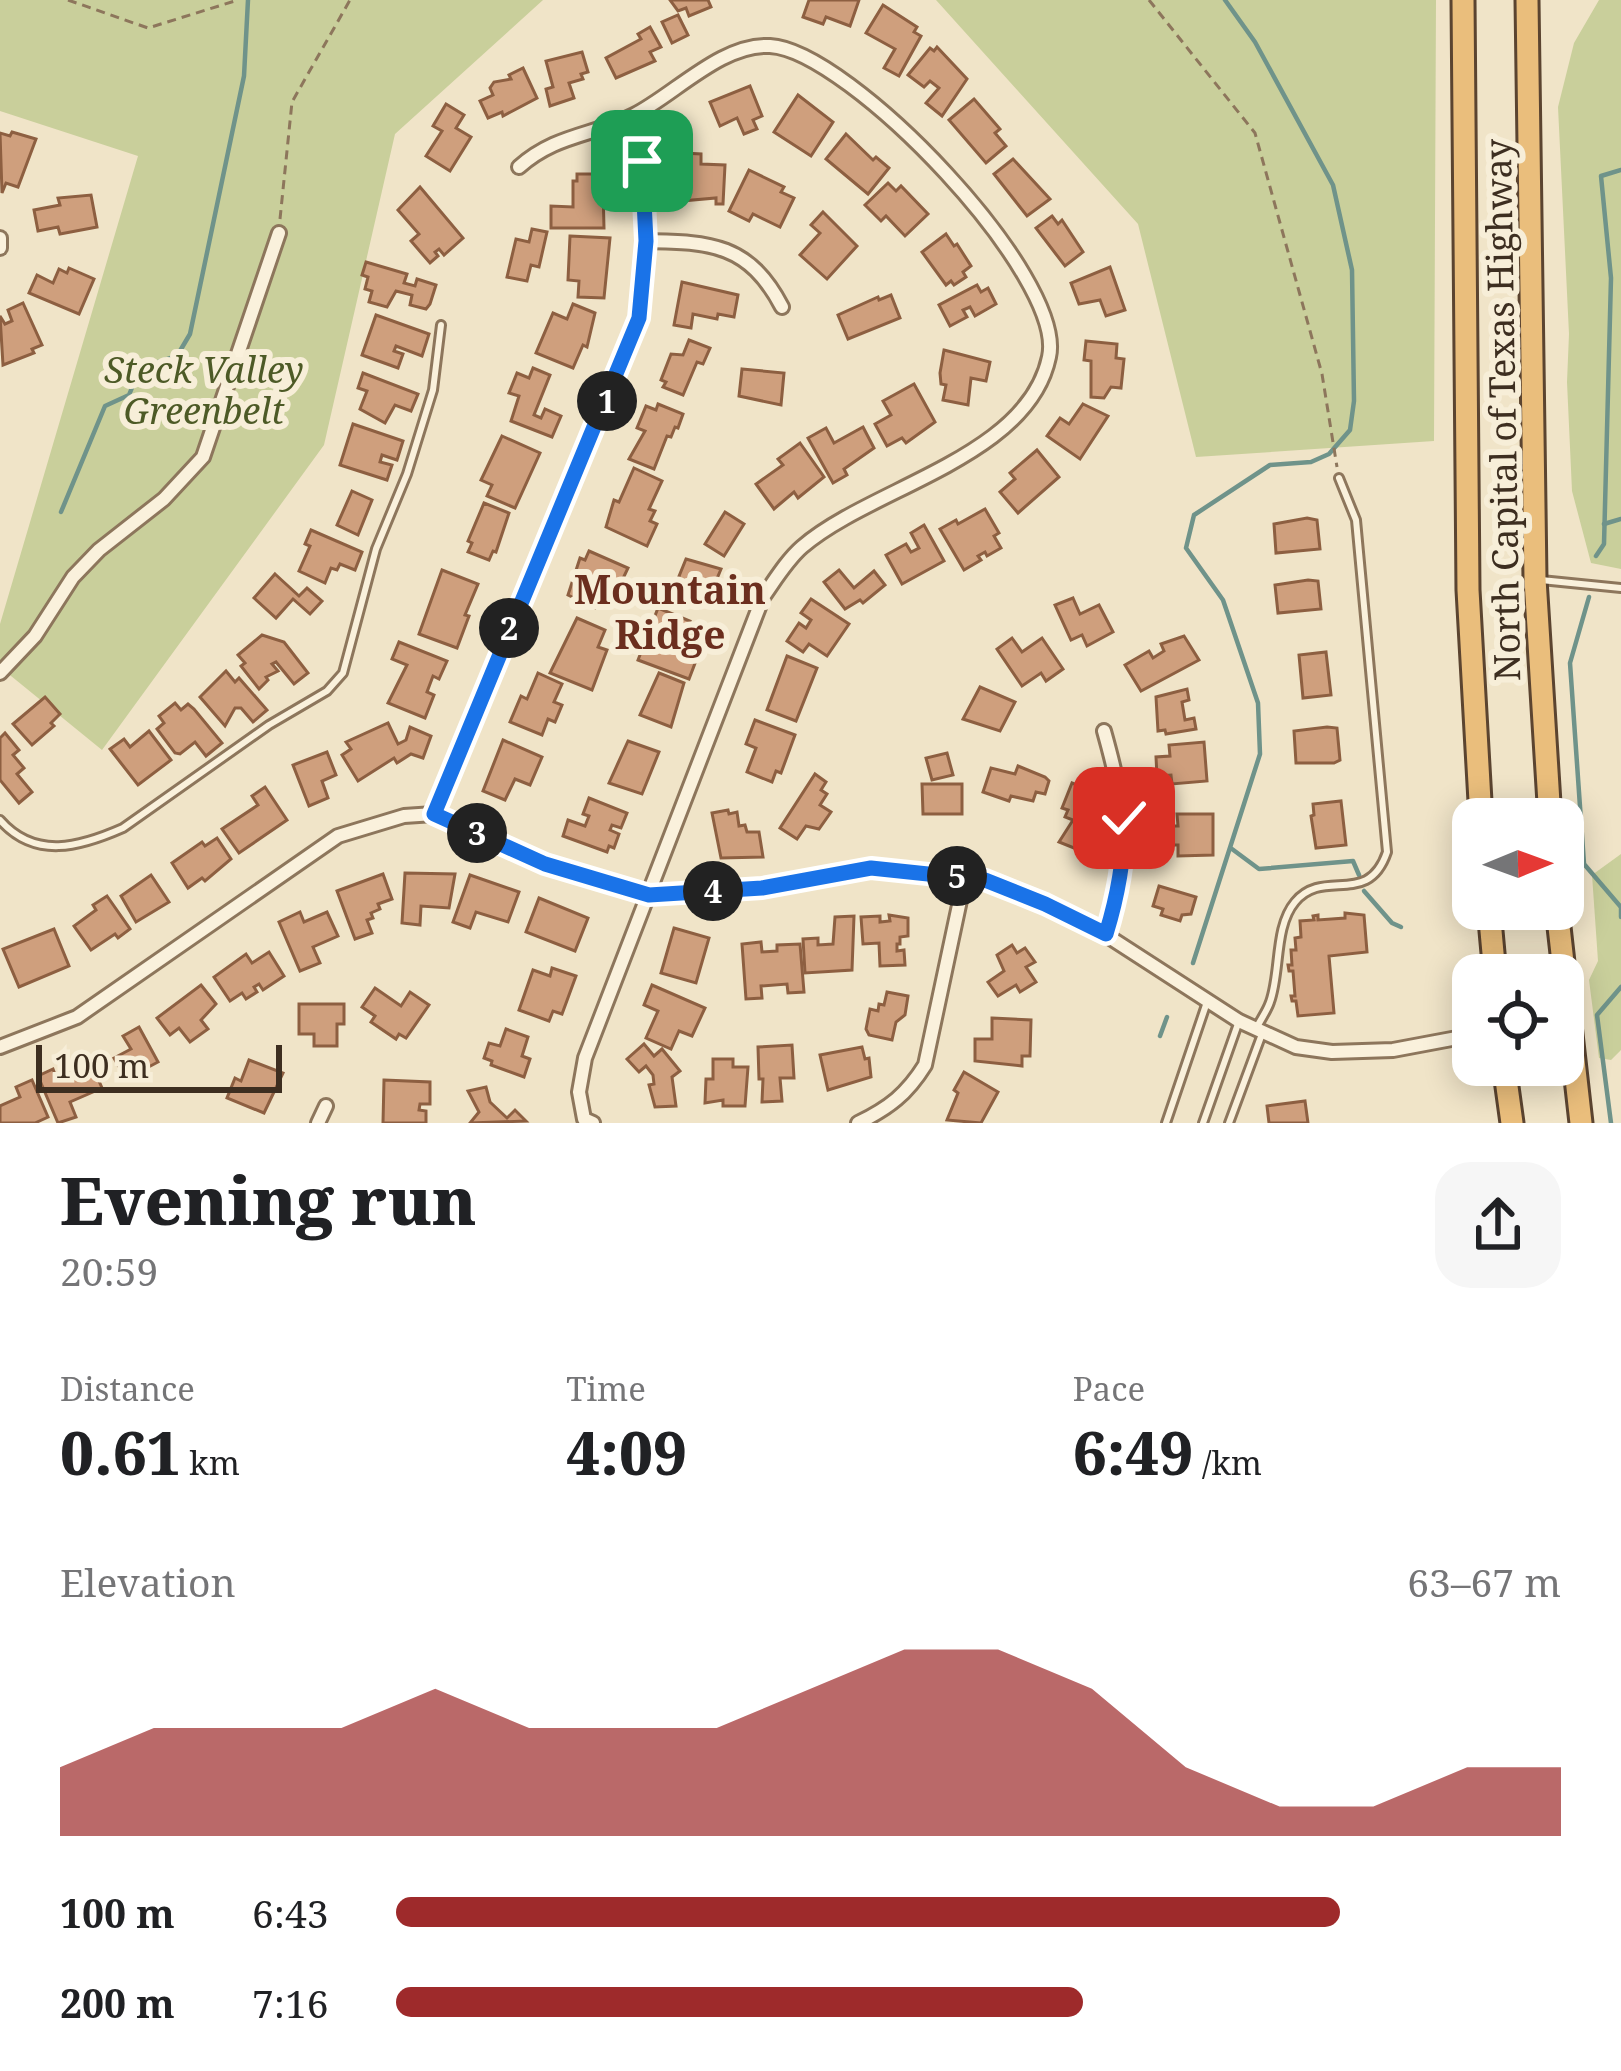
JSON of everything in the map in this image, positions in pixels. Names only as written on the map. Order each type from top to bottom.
[{"type":"highway","name":"North Capital of Texas Highway","points":[[1463,0],[1468,590],[1480,798]]},
{"type":"highway","name":"North Capital of Texas Highway","points":[[1527,0],[1535,579],[1549,798]]},
{"type":"highway","points":[[1559,930],[1581,1123]]},
{"type":"highway","points":[[1507,1086],[1512,1123]]},
{"type":"street","points":[[519,166],[541,148],[636,115],[722,59],[763,45],[784,47],[806,56],[902,129],[951,176],[1041,302],[1049,328],[1051,354],[1041,381],[1022,408],[953,460],[800,548],[748,628],[585,1058],[579,1092],[584,1119],[593,1123]]},
{"type":"street","points":[[434,814],[639,318],[646,241],[636,115]]},
{"type":"street","points":[[0,673],[34,636],[73,577],[164,499],[202,457],[279,232]]},
{"type":"street","points":[[0,238],[0,248]]},
{"type":"street","points":[[646,241],[707,243],[732,252],[769,281],[782,307]]},
{"type":"street","points":[[1104,731],[1124,818],[1125,854],[1120,891],[1106,934]]},
{"type":"street","points":[[0,1047],[77,1017],[338,836],[404,816],[434,814],[545,864],[649,895],[762,888],[871,868],[965,877],[1010,888],[1106,934],[1239,1021],[1297,1047],[1332,1052],[1394,1050],[1452,1039]]},
{"type":"street","points":[[858,1123],[887,1109],[909,1090],[925,1065],[965,877]]},
{"type":"street","points":[[318,1123],[326,1106]]},
{"type":"lane","points":[[0,820],[14,836],[51,846],[100,838],[133,821],[268,725],[335,684],[350,654],[367,580],[433,390],[441,325]]},
{"type":"lane","points":[[1229,1123],[1270,1003],[1292,905],[1312,889],[1358,885],[1371,879],[1387,852],[1356,520],[1339,478]]},
{"type":"lane","points":[[1535,579],[1621,588]]},
{"type":"lane","points":[[1166,1123],[1208,1002]]},
{"type":"lane","points":[[1203,1123],[1239,1021]]},
{"type":"path","points":[[68,0],[148,28],[238,0]]},
{"type":"path","points":[[279,232],[292,102],[350,0]]},
{"type":"path","points":[[1149,0],[1255,133],[1322,374],[1339,478]]},
{"type":"green space","name":"Steck Valley Greenbelt","points":[[0,0],[543,0],[395,134],[324,445],[102,750],[0,667],[0,624],[138,156],[0,111]]},
{"type":"green space","points":[[936,0],[1436,0],[1434,441],[1196,457],[1138,224]]},
{"type":"green space","points":[[1599,0],[1621,0],[1621,569],[1591,563],[1572,491],[1567,382],[1558,107],[1574,43]]},
{"type":"green space","points":[[1621,854],[1621,1050],[1611,1060],[1599,1058],[1589,980],[1598,961],[1592,875]]},
{"type":"building","points":[[670,0],[708,0],[711,7],[689,16],[686,8],[678,11]]},
{"type":"building","points":[[809,0],[859,0],[850,26],[826,17],[823,24],[803,17]]},
{"type":"building","points":[[883,5],[917,27],[914,32],[921,36],[899,76],[884,68],[895,49],[866,33]]},
{"type":"building","points":[[678,15],[688,35],[672,43],[662,22]]},
{"type":"building","points":[[650,27],[661,47],[650,52],[655,61],[616,78],[606,58],[641,39],[638,34]]},
{"type":"building","points":[[937,47],[967,79],[942,116],[926,103],[939,88],[930,81],[924,87],[908,75],[930,48]]},
{"type":"building","points":[[582,52],[588,72],[569,83],[574,98],[550,106],[546,89],[553,87],[546,61]]},
{"type":"building","points":[[523,68],[537,98],[503,116],[502,112],[488,118],[480,101],[493,95],[494,82],[511,79],[509,75]]},
{"type":"building","points":[[750,86],[762,116],[753,120],[757,129],[744,134],[737,118],[720,126],[710,102]]},
{"type":"building","points":[[798,95],[833,122],[811,156],[774,132]]},
{"type":"building","points":[[974,99],[1000,129],[995,133],[1006,146],[986,163],[949,120]]},
{"type":"building","points":[[446,104],[464,115],[456,128],[471,137],[450,171],[426,156],[442,131],[433,126]]},
{"type":"building","points":[[12,132],[36,139],[18,187],[6,183],[2,193],[0,133],[10,136]]},
{"type":"building","points":[[846,134],[873,160],[876,157],[889,168],[868,194],[826,159]]},
{"type":"building","points":[[683,153],[701,154],[701,164],[725,165],[723,204],[716,204],[716,198],[681,201]]},
{"type":"building","points":[[1013,159],[1050,199],[1027,216],[994,174]]},
{"type":"building","points":[[593,167],[611,167],[611,188],[603,188],[604,228],[551,228],[551,206],[573,207],[573,181],[577,174],[593,174]]},
{"type":"building","points":[[749,170],[784,187],[781,192],[794,198],[780,227],[753,214],[749,221],[729,211]]},
{"type":"building","points":[[888,183],[896,191],[901,186],[928,214],[905,236],[886,216],[881,221],[865,205]]},
{"type":"building","points":[[420,187],[463,238],[444,255],[439,249],[435,252],[438,256],[430,263],[411,241],[419,234],[398,210]]},
{"type":"building","points":[[91,195],[97,227],[60,234],[58,227],[38,231],[34,210],[60,205],[58,198]]},
{"type":"building","points":[[823,212],[857,246],[827,279],[800,255],[820,233],[811,225]]},
{"type":"building","points":[[1052,216],[1058,224],[1062,220],[1083,252],[1065,266],[1036,228]]},
{"type":"building","points":[[532,229],[547,232],[539,267],[531,265],[527,281],[507,277],[516,239],[529,242]]},
{"type":"building","points":[[946,234],[971,266],[963,272],[966,277],[954,285],[951,281],[946,285],[922,252]]},
{"type":"building","points":[[570,236],[610,238],[604,298],[578,297],[579,281],[568,280]]},
{"type":"building","points":[[366,262],[407,274],[404,283],[415,286],[417,279],[436,285],[430,304],[426,309],[410,305],[412,295],[396,291],[387,307],[369,302],[372,291],[365,289],[368,277],[362,275]]},
{"type":"building","points":[[1110,267],[1125,310],[1106,316],[1100,300],[1079,304],[1071,283]]},
{"type":"building","points":[[69,268],[94,279],[79,314],[29,293],[37,275],[53,283],[59,269],[67,273]]},
{"type":"building","points":[[682,282],[738,295],[734,317],[693,314],[691,328],[674,325]]},
{"type":"building","points":[[977,285],[981,292],[988,288],[996,304],[975,316],[970,307],[963,310],[967,317],[950,326],[939,305]]},
{"type":"building","points":[[891,295],[900,318],[848,339],[838,315]]},
{"type":"building","points":[[23,303],[42,345],[3,365],[0,316],[5,324],[12,321],[8,310]]},
{"type":"building","points":[[573,304],[595,313],[587,347],[583,345],[573,368],[536,353],[553,313],[567,319]]},
{"type":"building","points":[[376,315],[429,334],[422,356],[396,346],[394,351],[403,354],[398,368],[362,355]]},
{"type":"building","points":[[689,340],[710,348],[703,364],[697,362],[683,395],[663,387],[666,382],[661,380],[671,354],[683,355]]},
{"type":"building","points":[[1086,341],[1117,344],[1116,358],[1124,359],[1121,388],[1111,387],[1104,398],[1091,397],[1091,361],[1084,360]]},
{"type":"building","points":[[944,350],[990,362],[986,381],[971,378],[968,405],[943,400]]},
{"type":"building","points":[[533,368],[550,375],[534,415],[541,418],[545,409],[561,416],[552,437],[511,421],[519,396],[509,393],[517,373],[529,378]]},
{"type":"building","points":[[742,369],[784,373],[781,405],[739,396]]},
{"type":"building","points":[[363,373],[418,394],[411,411],[395,405],[385,423],[360,409],[367,391],[358,388]]},
{"type":"building","points":[[914,384],[935,422],[906,443],[902,438],[887,446],[875,424],[891,415],[883,401]]},
{"type":"building","points":[[658,404],[683,414],[678,428],[667,436],[654,469],[629,459],[645,431],[637,428],[646,406],[656,410]]},
{"type":"building","points":[[1083,404],[1108,416],[1080,459],[1047,436],[1060,418],[1069,424]]},
{"type":"building","points":[[353,424],[403,441],[397,460],[382,455],[380,462],[392,465],[387,480],[340,465]]},
{"type":"building","points":[[863,427],[874,448],[833,483],[808,438],[826,428],[834,443]]},
{"type":"building","points":[[502,436],[540,453],[515,508],[487,496],[492,485],[481,480]]},
{"type":"building","points":[[800,443],[824,477],[798,498],[794,492],[774,509],[756,484],[783,465],[778,459]]},
{"type":"building","points":[[1037,450],[1059,477],[1018,513],[1000,492],[1015,479],[1010,473]]},
{"type":"building","points":[[634,468],[662,481],[649,509],[655,511],[650,521],[657,524],[647,546],[606,527],[614,500],[619,502]]},
{"type":"building","points":[[352,491],[372,500],[358,535],[337,525]]},
{"type":"building","points":[[484,503],[509,513],[489,560],[468,552]]},
{"type":"building","points":[[985,509],[999,533],[994,536],[1001,548],[978,556],[981,560],[964,570],[940,529]]},
{"type":"building","points":[[725,512],[744,524],[724,556],[705,544]]},
{"type":"building","points":[[1317,520],[1320,549],[1276,553],[1274,524]]},
{"type":"building","points":[[924,525],[944,561],[902,584],[886,555],[906,544],[911,552],[919,548],[911,533]]},
{"type":"building","points":[[311,530],[362,552],[355,570],[340,564],[337,570],[331,568],[325,583],[299,571]]},
{"type":"building","points":[[589,551],[628,568],[620,585],[608,579],[595,608],[568,595],[580,558],[585,560]]},
{"type":"building","points":[[686,559],[721,569],[716,581],[711,579],[699,608],[671,596]]},
{"type":"building","points":[[442,570],[478,584],[457,648],[419,634]]},
{"type":"building","points":[[839,570],[854,588],[874,571],[885,585],[863,603],[860,600],[845,609],[824,582]]},
{"type":"building","points":[[275,574],[299,596],[307,588],[322,601],[310,614],[293,599],[276,618],[254,598]]},
{"type":"building","points":[[1318,581],[1321,609],[1278,613],[1275,585]]},
{"type":"building","points":[[1073,598],[1080,614],[1099,605],[1113,632],[1087,646],[1082,635],[1071,640],[1055,605]]},
{"type":"building","points":[[811,599],[849,624],[827,656],[809,644],[803,652],[787,641],[799,623],[806,628],[811,620],[801,613]]},
{"type":"building","points":[[658,608],[690,621],[679,651],[697,658],[689,679],[638,660]]},
{"type":"building","points":[[577,618],[605,630],[598,647],[607,650],[592,690],[550,673]]},
{"type":"building","points":[[262,635],[284,642],[308,673],[294,684],[276,662],[272,664],[278,671],[266,677],[259,689],[238,655]]},
{"type":"building","points":[[1184,636],[1199,660],[1141,691],[1125,665],[1149,651],[1153,658],[1164,651],[1161,644]]},
{"type":"building","points":[[1012,638],[1022,652],[1042,638],[1063,669],[1046,681],[1041,673],[1022,686],[997,649]]},
{"type":"building","points":[[399,642],[447,661],[439,679],[433,676],[427,692],[434,695],[425,718],[388,703],[407,665],[392,659]]},
{"type":"building","points":[[1326,652],[1331,695],[1303,698],[1299,655]]},
{"type":"building","points":[[787,656],[817,668],[796,721],[767,710]]},
{"type":"building","points":[[226,671],[235,682],[239,678],[267,710],[253,722],[241,708],[235,708],[225,726],[200,697]]},
{"type":"building","points":[[538,673],[562,684],[554,702],[562,705],[555,722],[548,719],[542,735],[510,722]]},
{"type":"building","points":[[659,673],[684,683],[671,727],[640,715]]},
{"type":"building","points":[[980,687],[1015,702],[1000,731],[963,719]]},
{"type":"building","points":[[1187,689],[1189,700],[1182,702],[1185,720],[1194,718],[1196,729],[1158,731],[1156,697]]},
{"type":"building","points":[[45,697],[60,714],[32,745],[13,724]]},
{"type":"building","points":[[175,703],[181,710],[188,704],[194,709],[222,743],[206,756],[195,742],[175,753],[157,729],[164,723],[159,716]]},
{"type":"building","points":[[755,720],[795,735],[781,773],[776,771],[772,782],[747,772],[756,748],[746,744]]},
{"type":"building","points":[[388,723],[398,744],[406,740],[410,727],[431,736],[423,758],[411,754],[397,763],[394,758],[358,781],[342,755],[351,749],[346,742]]},
{"type":"building","points":[[1337,728],[1340,760],[1296,763],[1294,731]]},
{"type":"building","points":[[149,731],[171,760],[138,785],[110,749],[124,739],[130,747]]},
{"type":"building","points":[[5,733],[19,750],[13,755],[24,768],[17,774],[32,792],[19,803],[0,780],[0,738]]},
{"type":"building","points":[[503,740],[542,757],[530,785],[515,779],[505,800],[483,791]]},
{"type":"building","points":[[628,741],[659,752],[642,794],[609,783]]},
{"type":"building","points":[[1204,742],[1207,781],[1172,784],[1171,775],[1157,776],[1156,757],[1170,756],[1169,745]]},
{"type":"building","points":[[327,752],[336,775],[322,781],[328,798],[309,806],[293,765]]},
{"type":"building","points":[[947,753],[953,775],[932,780],[926,758]]},
{"type":"building","points":[[1018,766],[1049,781],[1045,794],[1036,792],[1033,801],[1011,796],[1009,801],[983,792],[991,768],[1015,774]]},
{"type":"building","points":[[815,774],[826,782],[821,790],[827,794],[820,805],[831,812],[819,829],[806,826],[797,839],[780,828]]},
{"type":"building","points":[[1072,783],[1088,789],[1085,796],[1092,798],[1086,813],[1091,815],[1087,823],[1094,826],[1084,852],[1059,842],[1073,820],[1065,817],[1068,810],[1062,808]]},
{"type":"building","points":[[922,784],[962,784],[962,814],[923,814]]},
{"type":"building","points":[[265,787],[287,820],[239,853],[222,829],[258,805],[252,796]]},
{"type":"building","points":[[589,798],[627,813],[621,828],[612,825],[610,830],[619,834],[614,848],[609,846],[607,852],[563,836],[568,820],[585,826],[589,816],[583,814]]},
{"type":"building","points":[[1341,801],[1346,845],[1316,848],[1313,804]]},
{"type":"building","points":[[728,810],[729,814],[737,812],[739,826],[745,825],[747,832],[759,832],[763,857],[721,858],[712,813]]},
{"type":"building","points":[[1177,814],[1213,814],[1213,855],[1178,856],[1178,845],[1163,845],[1163,826],[1178,826]]},
{"type":"building","points":[[217,838],[231,859],[205,881],[202,878],[188,888],[172,863],[202,842],[205,846]]},
{"type":"building","points":[[405,873],[455,874],[449,908],[421,906],[420,925],[402,923]]},
{"type":"building","points":[[383,874],[392,899],[378,904],[380,909],[371,913],[373,918],[367,920],[372,933],[355,939],[337,891]]},
{"type":"building","points":[[151,875],[169,902],[136,922],[121,896]]},
{"type":"building","points":[[470,875],[519,892],[508,922],[476,912],[470,928],[453,922]]},
{"type":"building","points":[[1159,886],[1196,897],[1191,914],[1182,915],[1180,921],[1161,915],[1163,909],[1153,906]]},
{"type":"building","points":[[107,896],[130,929],[91,950],[74,926]]},
{"type":"building","points":[[539,898],[588,918],[575,951],[526,932]]},
{"type":"building","points":[[300,912],[304,922],[327,912],[338,936],[313,947],[320,963],[300,971],[279,922]]},
{"type":"building","points":[[1345,913],[1364,915],[1367,952],[1329,956],[1334,1013],[1298,1016],[1291,996],[1295,996],[1293,971],[1288,965],[1292,965],[1291,950],[1296,950],[1295,938],[1301,937],[1300,921],[1318,915],[1318,920],[1345,918]]},
{"type":"building","points":[[889,915],[908,918],[908,936],[900,937],[897,944],[897,951],[904,950],[905,965],[880,966],[879,943],[863,944],[861,917],[880,916],[880,922],[890,921]]},
{"type":"building","points":[[854,916],[852,970],[805,973],[803,939],[833,944],[835,917]]},
{"type":"building","points":[[674,928],[709,938],[696,983],[661,973]]},
{"type":"building","points":[[54,929],[69,966],[19,987],[3,949]]},
{"type":"building","points":[[761,942],[762,952],[777,951],[777,945],[800,944],[804,992],[788,993],[787,984],[761,986],[762,998],[746,999],[742,944]]},
{"type":"building","points":[[1012,945],[1017,953],[1025,948],[1035,962],[1026,967],[1036,982],[1020,992],[1016,985],[998,996],[988,982],[1004,971],[997,955]]},
{"type":"building","points":[[269,952],[284,976],[263,990],[259,984],[254,987],[257,992],[246,999],[242,993],[230,1001],[214,977],[246,954],[252,963]]},
{"type":"building","points":[[552,968],[576,976],[562,1014],[553,1011],[549,1021],[519,1010],[533,970],[550,976]]},
{"type":"building","points":[[201,985],[216,1004],[201,1020],[208,1029],[190,1042],[179,1028],[170,1035],[157,1018]]},
{"type":"building","points":[[652,985],[705,1008],[692,1036],[679,1031],[671,1049],[646,1038],[658,1011],[644,1005]]},
{"type":"building","points":[[375,988],[401,1006],[410,992],[429,1005],[406,1038],[399,1034],[396,1039],[371,1022],[375,1016],[362,1007]]},
{"type":"building","points":[[887,992],[908,996],[905,1015],[896,1022],[892,1040],[869,1035],[866,1029],[870,1009],[878,1011],[879,1004],[884,1005]]},
{"type":"building","points":[[299,1004],[344,1004],[344,1024],[337,1024],[337,1046],[314,1046],[314,1034],[299,1034]]},
{"type":"building","points":[[992,1018],[1031,1020],[1030,1056],[1022,1056],[1022,1066],[975,1061],[975,1039],[992,1039]]},
{"type":"building","points":[[139,1027],[158,1062],[126,1079],[114,1058],[131,1049],[123,1036]]},
{"type":"building","points":[[506,1029],[528,1037],[522,1056],[530,1059],[524,1077],[484,1058],[489,1043],[500,1046]]},
{"type":"building","points":[[644,1044],[654,1056],[662,1049],[680,1071],[672,1077],[676,1106],[655,1107],[649,1085],[654,1084],[653,1075],[646,1066],[639,1072],[627,1059]]},
{"type":"building","points":[[792,1045],[794,1078],[780,1078],[782,1101],[762,1102],[758,1047]]},
{"type":"building","points":[[862,1047],[871,1077],[828,1090],[820,1055]]},
{"type":"building","points":[[713,1059],[733,1059],[733,1067],[748,1067],[745,1106],[723,1106],[723,1100],[705,1103]]},
{"type":"building","points":[[249,1060],[283,1073],[264,1113],[227,1098]]},
{"type":"building","points":[[92,1065],[102,1088],[70,1102],[76,1117],[58,1123],[38,1076],[53,1069],[56,1077]]},
{"type":"building","points":[[964,1072],[998,1092],[981,1123],[947,1120]]},
{"type":"building","points":[[32,1080],[48,1117],[35,1123],[0,1123],[0,1106],[20,1097],[16,1087]]},
{"type":"building","points":[[384,1080],[430,1082],[430,1104],[420,1104],[419,1110],[426,1111],[426,1123],[383,1123]]},
{"type":"building","points":[[486,1087],[490,1102],[507,1118],[515,1110],[526,1121],[470,1123],[479,1112],[468,1091]]},
{"type":"building","points":[[1305,1101],[1308,1123],[1269,1123],[1267,1106]]},
{"type":"waterway","points":[[61,512],[105,406],[129,395],[140,368],[177,356],[190,334],[244,76],[248,0]]},
{"type":"waterway","points":[[1193,963],[1260,754],[1258,703],[1223,600],[1186,548],[1194,515],[1270,465],[1311,462],[1329,454],[1350,430],[1354,401],[1352,270],[1333,185],[1255,42],[1225,0]]},
{"type":"waterway","points":[[1596,556],[1604,544],[1611,278],[1601,176],[1621,170]]},
{"type":"waterway","points":[[1604,524],[1621,519]]},
{"type":"waterway","points":[[1589,597],[1570,663],[1584,864],[1620,906]]},
{"type":"waterway","points":[[1232,849],[1259,869],[1353,861],[1359,875]]},
{"type":"waterway","points":[[1364,891],[1401,927]]},
{"type":"waterway","points":[[1621,906],[1621,917]]},
{"type":"waterway","points":[[1611,1123],[1597,1015],[1621,987]]},
{"type":"waterway","points":[[1160,1036],[1167,1017]]},
{"type":"district","name":"Mountain Ridge","points":[[670,610]]},
{"type":"route","points":[[642,161],[646,241],[639,318],[434,814],[545,864],[649,895],[762,888],[871,868],[985,880],[1106,934],[1120,891],[1124,818]]}]
